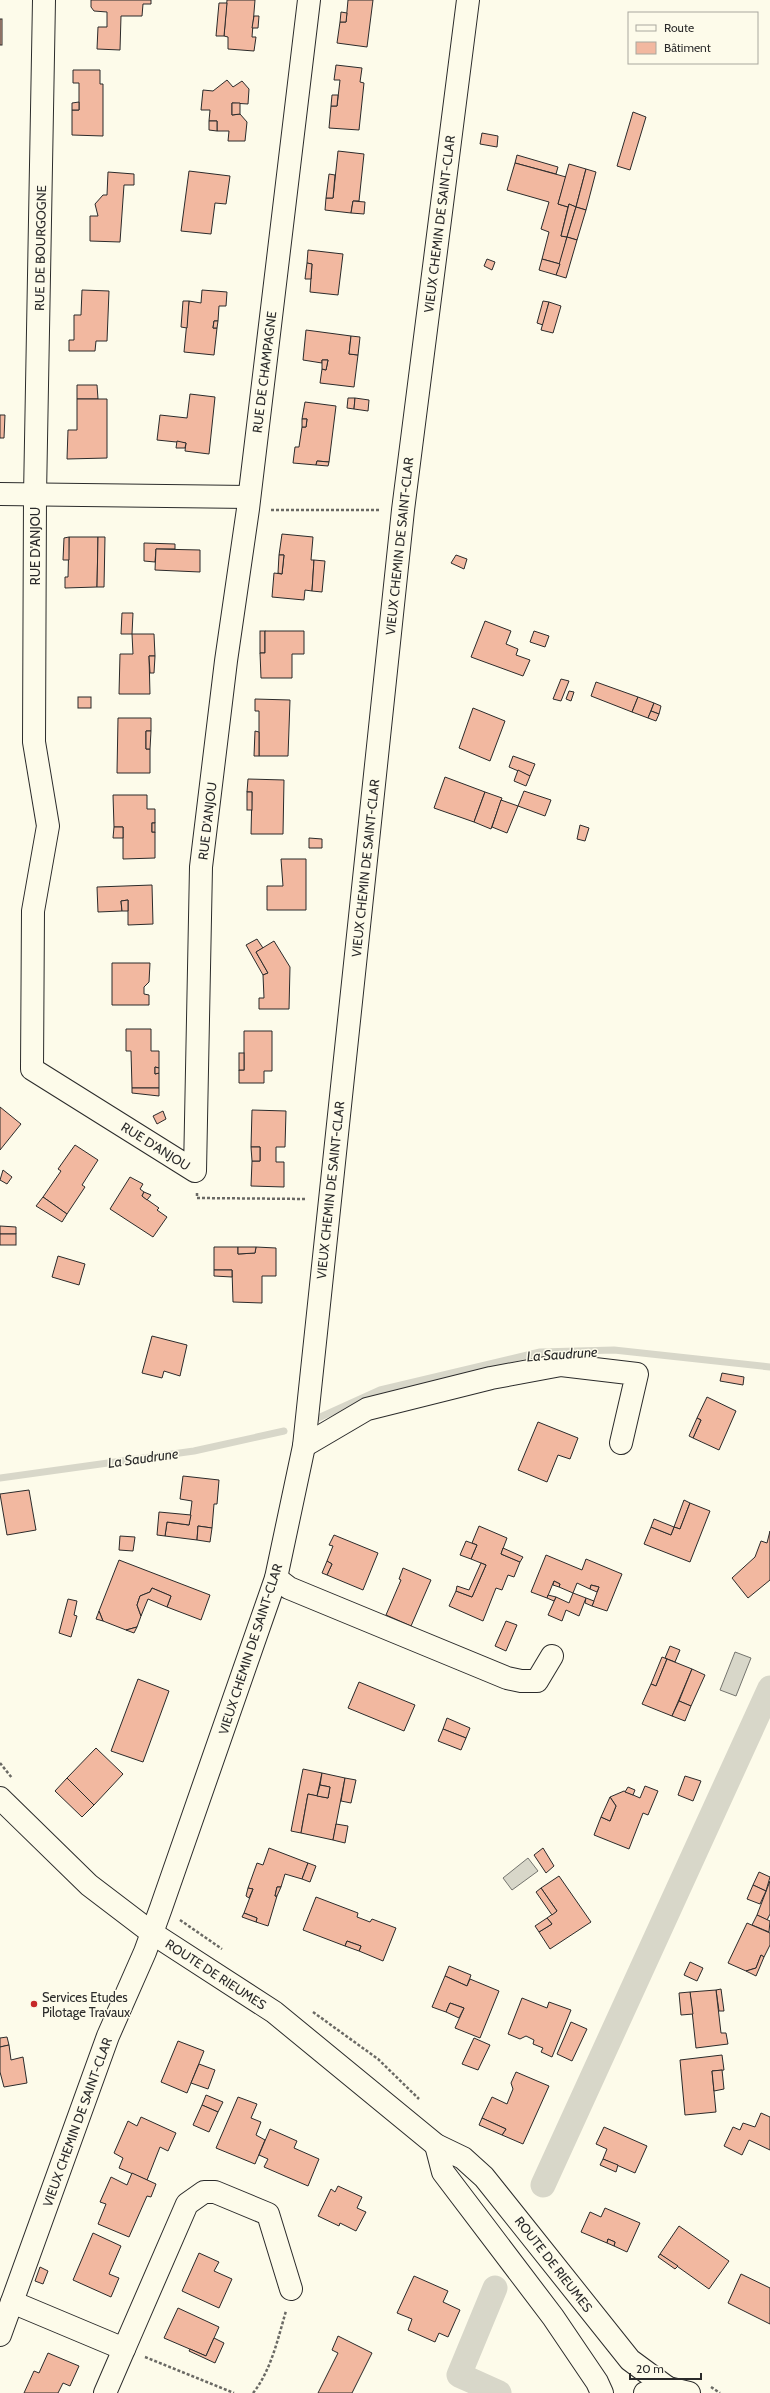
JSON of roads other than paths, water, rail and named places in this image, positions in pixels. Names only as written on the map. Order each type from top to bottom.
[{"type":"street","name":"RUE DE BOURGOGNE","points":[[35,496],[44,0]]},
{"type":"street","name":"RUE DE CHAMPAGNE","points":[[249,503],[309,0]]},
{"type":"street","name":"VIEUX CHEMIN DE SAINT-CLAR","points":[[0,2335],[108,2036],[152,1933],[276,1578],[304,1446],[403,510],[468,0]]},
{"type":"street","points":[[0,494],[249,503]]},
{"type":"street","name":"RUE D'ANJOU","points":[[35,496],[34,742],[48,826],[33,910],[32,1069],[195,1171],[201,867],[226,661],[249,503]]},
{"type":"street","points":[[304,1446],[367,1410],[491,1378],[561,1365],[637,1374],[621,1443]]},
{"type":"street","points":[[276,1578],[289,1588],[507,1678],[521,1681],[537,1681],[552,1656]]},
{"type":"street","name":"ROUTE DE RIEUMES","points":[[0,1798],[90,1885],[152,1933],[274,2012],[436,2145],[463,2158],[484,2177],[630,2360],[668,2388]]},
{"type":"street","points":[[436,2145],[443,2172],[553,2317],[597,2382],[602,2393]]},
{"type":"street","points":[[105,2393],[187,2204],[204,2192],[215,2192],[268,2214],[292,2289]]},
{"type":"street","points":[[12,2302],[124,2348]]},
{"type":"street","points":[[645,2393],[668,2388],[689,2393]]},
{"type":"waterway","name":"La Saudrune","points":[[316,1419],[380,1390],[540,1352],[614,1350],[770,1367]]},
{"type":"waterway","name":"La Saudrune","points":[[0,1478],[194,1451],[284,1431]]},
{"type":"waterway","points":[[543,2185],[770,1688]]},
{"type":"waterway","points":[[495,2288],[459,2375],[499,2393]]},
{"type":"place","name":"Services Etudes Pilotage Travaux","points":[[34,2004]]}]
